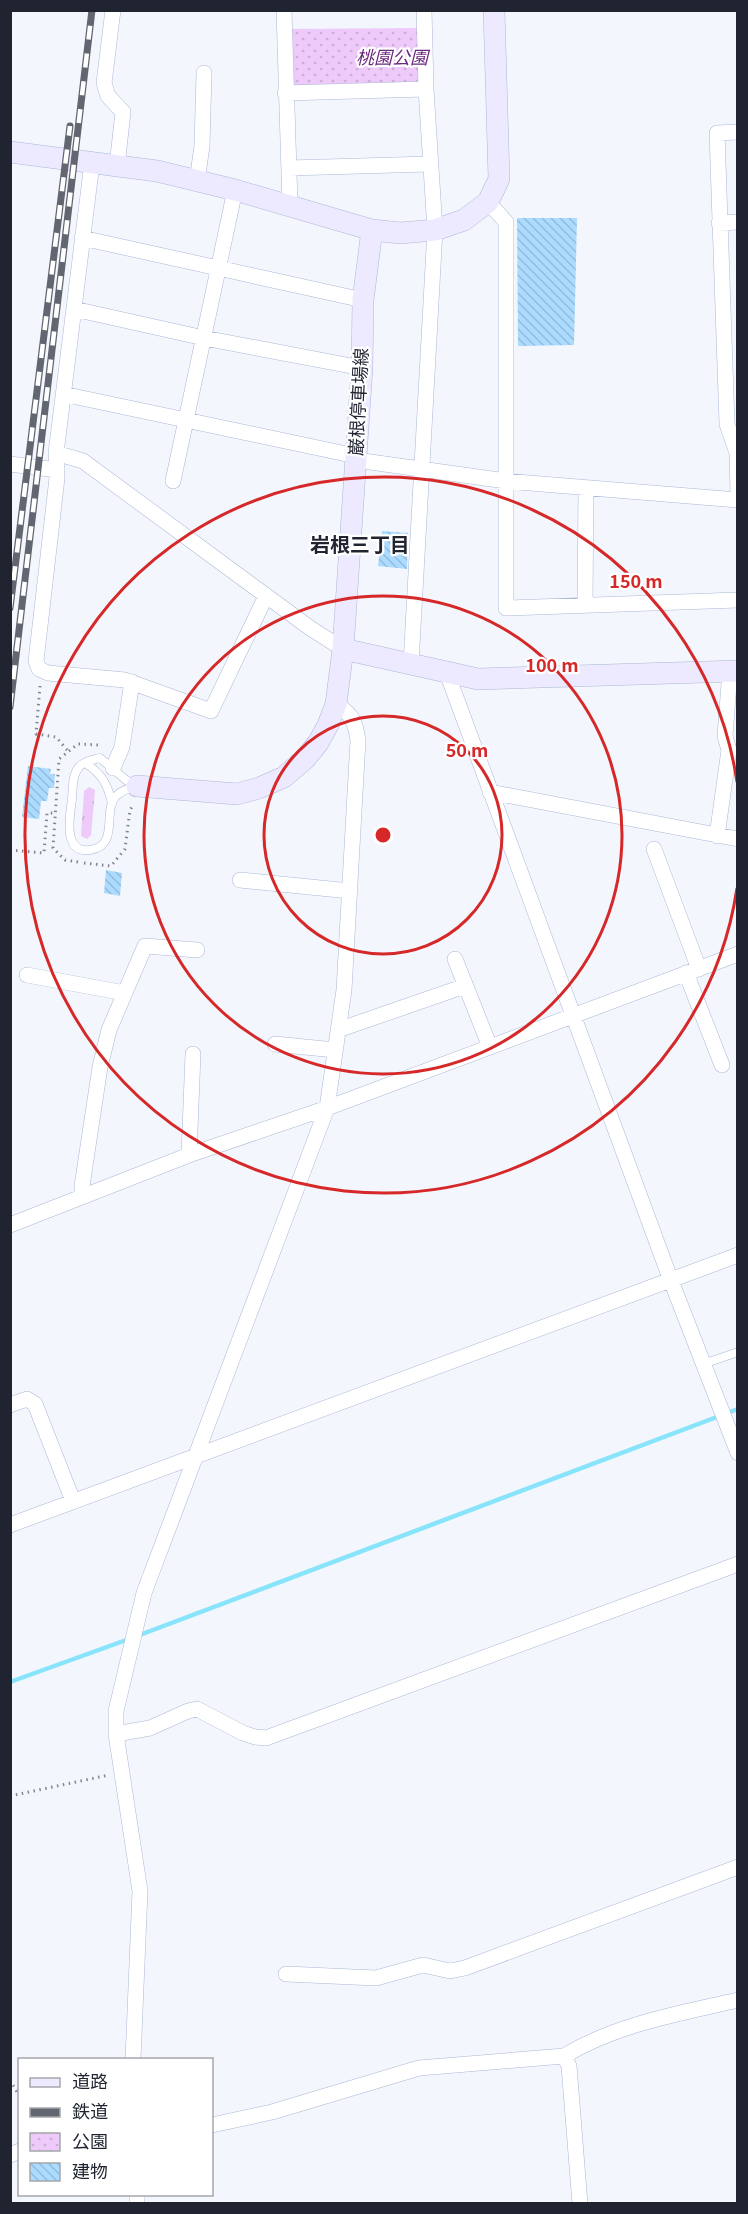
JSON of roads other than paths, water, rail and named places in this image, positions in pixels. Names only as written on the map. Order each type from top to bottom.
[{"type":"main road","points":[[10,152],[158,171],[290,205],[372,230],[400,233],[435,230],[464,220],[488,202],[496,190],[499,179],[494,10]]},
{"type":"main road","name":"巌根停車場線","points":[[137,786],[237,794],[259,788],[284,777],[305,759],[318,743],[328,725],[336,704],[343,649],[362,368],[363,300],[372,230]]},
{"type":"main road","points":[[343,649],[478,679],[734,671]]},
{"type":"street","points":[[113,10],[104,83],[108,96],[123,112],[117,166]]},
{"type":"street","points":[[284,10],[290,205]]},
{"type":"street","points":[[411,664],[435,230],[426,89],[424,10]]},
{"type":"street","points":[[197,181],[202,146],[204,73]]},
{"type":"street","points":[[285,93],[426,89]]},
{"type":"street","points":[[738,132],[717,133],[719,223],[731,345],[732,423],[737,453],[738,493]]},
{"type":"street","points":[[92,163],[56,453],[57,470],[36,661],[41,670],[48,673],[132,682],[211,711],[266,596]]},
{"type":"street","points":[[289,168],[430,164]]},
{"type":"street","points":[[173,481],[235,190]]},
{"type":"street","points":[[488,202],[506,222],[506,608],[738,600]]},
{"type":"street","points":[[719,223],[738,222]]},
{"type":"street","points":[[82,238],[363,300]]},
{"type":"street","points":[[74,309],[204,338],[362,368]]},
{"type":"street","points":[[63,393],[356,458],[421,469],[506,481],[738,500]]},
{"type":"street","points":[[56,453],[83,461],[310,628],[343,649]]},
{"type":"street","points":[[10,464],[57,470]]},
{"type":"street","points":[[585,605],[586,488]]},
{"type":"street","points":[[717,837],[731,785],[729,750],[725,736],[734,671]]},
{"type":"street","points":[[447,673],[670,1278],[738,1454]]},
{"type":"street","points":[[113,768],[122,747],[132,682]]},
{"type":"street","points":[[133,2058],[140,1891],[122,1773],[116,1711],[144,1593],[327,1108],[344,990],[357,740],[356,726],[348,712],[336,704]]},
{"type":"street","points":[[490,792],[717,837],[738,839]]},
{"type":"street","points":[[654,849],[722,1065]]},
{"type":"street","points":[[240,880],[350,891]]},
{"type":"street","points":[[82,1197],[100,1067],[109,1030],[145,946],[197,950]]},
{"type":"street","points":[[10,1225],[189,1155],[327,1108],[738,954]]},
{"type":"street","points":[[455,959],[490,1047]]},
{"type":"street","points":[[27,975],[125,993]]},
{"type":"street","points":[[338,1030],[465,986]]},
{"type":"street","points":[[275,1044],[335,1050]]},
{"type":"street","points":[[189,1155],[193,1054]]},
{"type":"street","points":[[10,1524],[738,1254]]},
{"type":"street","points":[[10,1405],[27,1399],[35,1404],[73,1502]]},
{"type":"street","points":[[117,1734],[150,1728],[197,1709],[243,1733],[266,1738],[738,1564]]},
{"type":"street","points":[[286,1974],[375,1978],[423,1965],[450,1971],[465,1968],[738,1867]]},
{"type":"street","points":[[213,2125],[272,2112],[419,2068],[564,2056],[584,2044],[617,2030],[738,2000]]},
{"type":"street","points":[[564,2056],[569,2066],[580,2204]]},
{"type":"lane","points":[[100,758],[126,780],[137,786],[124,790],[112,803],[108,836],[101,846],[91,850],[81,850],[74,844],[68,830],[74,776],[79,766],[100,758]]},
{"type":"lane","points":[[85,763],[98,771],[112,803]]},
{"type":"lane","points":[[703,1364],[738,1352]]},
{"type":"waterway","points":[[137,1636],[738,1409]]},
{"type":"waterway","points":[[10,1682],[129,1639]]},
{"type":"railway","points":[[10,707],[92,10]]},
{"type":"railway","points":[[10,608],[70,126]]},
{"type":"district","name":"岩根三丁目","points":[[360,545]]},
{"type":"park label","name":"桃園公園","points":[[392,58]]}]
